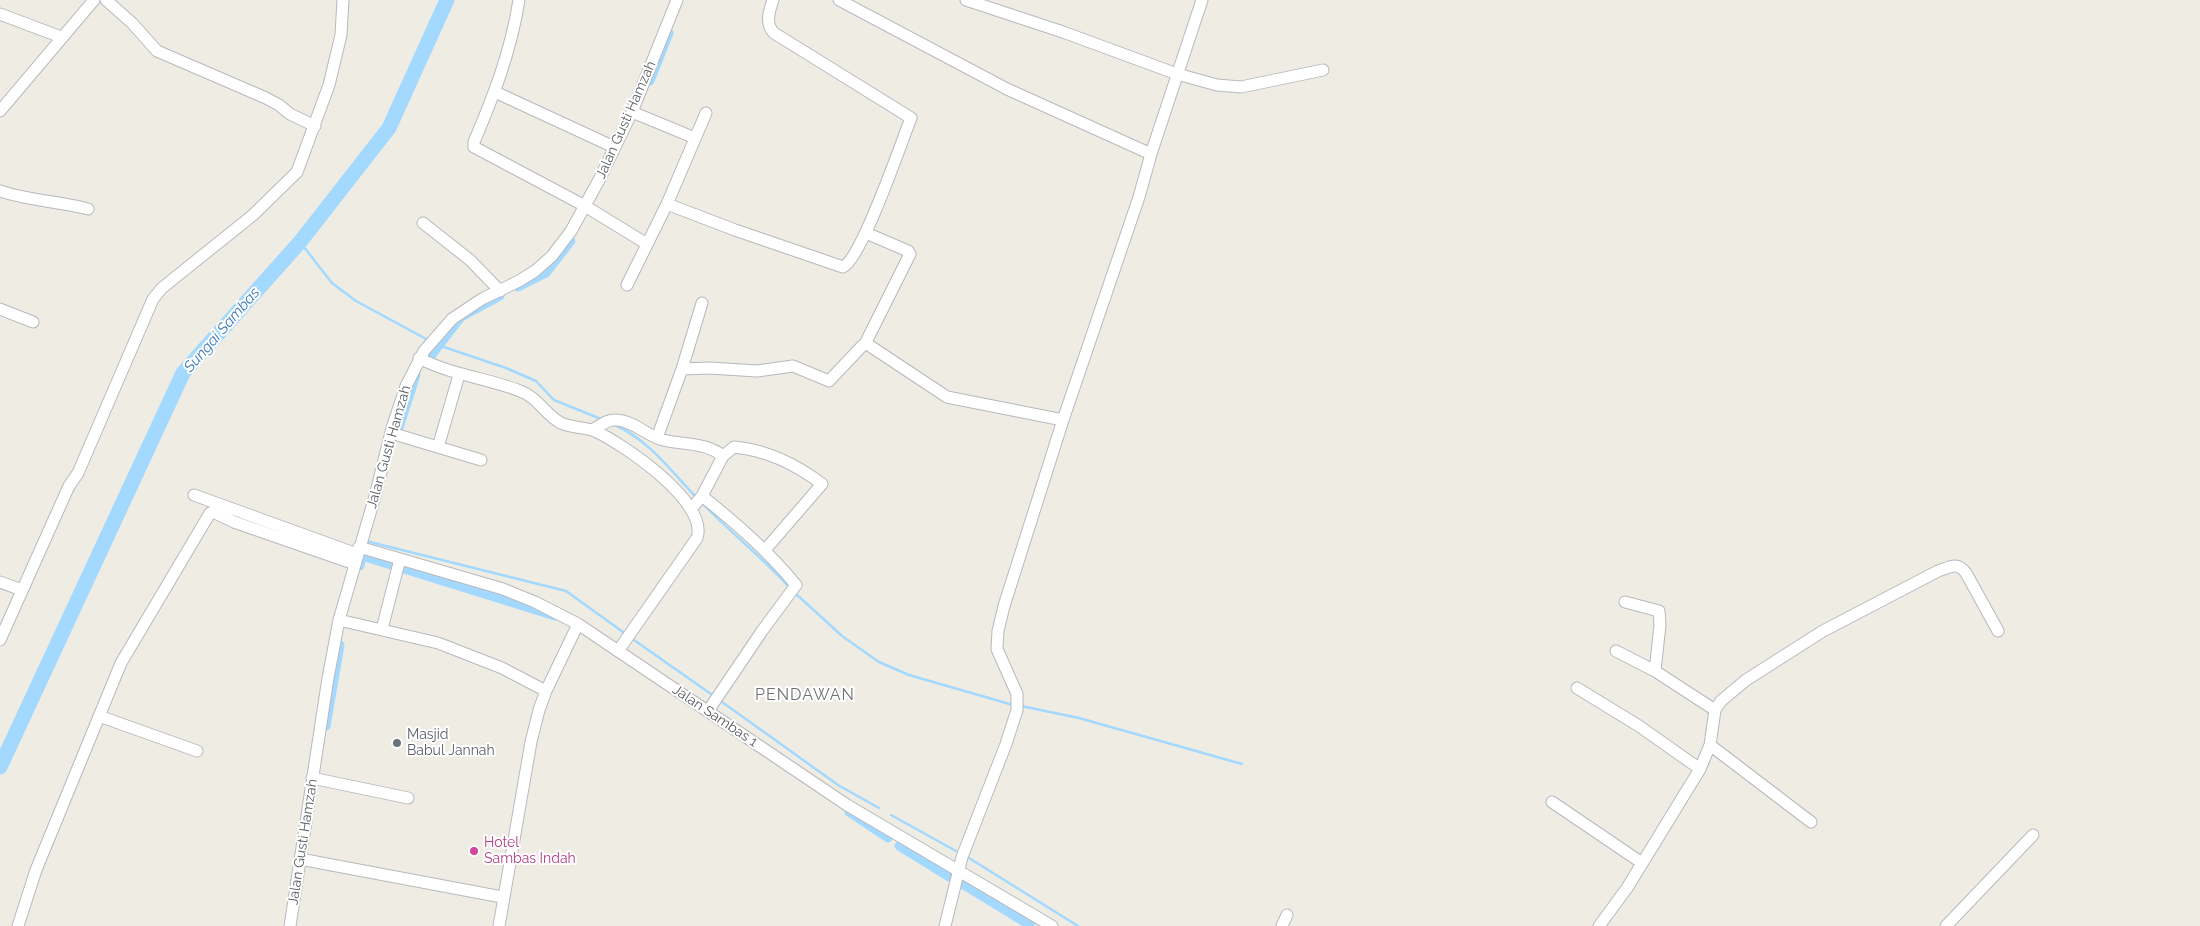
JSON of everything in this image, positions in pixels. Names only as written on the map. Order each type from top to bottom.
[{"type":"street","points":[[0,111],[60,37],[94,0]]},
{"type":"street","points":[[106,0],[132,23],[157,51],[266,98],[290,114],[315,126]]},
{"type":"street","points":[[0,640],[69,486],[78,473],[153,299],[162,288],[258,210],[297,172],[329,84],[339,44],[343,0]]},
{"type":"street","points":[[519,0],[511,45],[495,92],[474,142],[474,147],[585,206],[648,244]]},
{"type":"street","name":"Jalan Gusti Hamzah","points":[[290,926],[312,778],[339,620],[406,386],[422,355],[438,333],[452,319],[482,299],[535,271],[552,256],[571,231],[632,112],[677,0]]},
{"type":"street","points":[[667,204],[842,267],[851,260],[866,233],[911,118],[774,32],[770,28],[768,20],[772,0]]},
{"type":"street","points":[[839,0],[1007,89],[1151,154]]},
{"type":"street","points":[[966,0],[1063,32],[1177,74],[1217,85],[1241,87],[1323,70]]},
{"type":"street","points":[[946,926],[958,872],[1018,706],[1017,694],[997,649],[998,631],[1063,420],[1139,197],[1151,154],[1202,0]]},
{"type":"street","points":[[0,14],[60,37]]},
{"type":"street","points":[[0,92],[11,97]]},
{"type":"street","points":[[495,92],[614,147]]},
{"type":"street","points":[[632,112],[695,138]]},
{"type":"street","points":[[627,285],[667,204],[706,114]]},
{"type":"street","points":[[0,191],[27,199],[56,201],[88,210]]},
{"type":"street","points":[[423,223],[470,260],[500,291]]},
{"type":"street","points":[[682,369],[710,368],[757,371],[793,366],[829,381],[864,344],[910,254],[908,251],[866,233]]},
{"type":"street","points":[[657,438],[682,369],[702,303]]},
{"type":"street","points":[[0,309],[33,322]]},
{"type":"street","points":[[864,344],[870,346],[947,397],[1063,420]]},
{"type":"street","points":[[422,355],[460,374],[522,391],[538,401],[551,416],[562,423],[596,428],[652,467],[675,490],[744,530],[765,550],[796,585],[708,711]]},
{"type":"street","points":[[438,447],[460,374]]},
{"type":"street","points":[[596,428],[609,420],[622,420],[657,438],[710,448],[723,456]]},
{"type":"street","points":[[391,433],[481,460]]},
{"type":"street","points":[[618,651],[697,538],[697,503],[723,456],[734,447],[764,454],[798,467],[822,484],[765,550]]},
{"type":"street","points":[[194,495],[357,555]]},
{"type":"street","points":[[18,926],[36,870],[121,664],[136,635],[212,512],[234,522],[357,555]]},
{"type":"street","name":"Jalan Sambas 1","points":[[357,555],[400,559],[503,589],[535,602],[578,624],[847,805],[1052,926]]},
{"type":"street","points":[[382,629],[400,559]]},
{"type":"street","points":[[1599,926],[1642,863],[1700,770],[1710,745],[1715,710],[1721,701],[1746,680],[1823,632],[1938,571],[1954,565],[1962,567],[1998,631]]},
{"type":"street","points":[[0,582],[22,590]]},
{"type":"street","points":[[1624,602],[1659,611],[1660,625],[1655,671]]},
{"type":"street","points":[[339,620],[438,643],[502,668],[546,691]]},
{"type":"street","points":[[499,926],[502,897],[531,742],[539,710],[578,624]]},
{"type":"street","points":[[1616,651],[1655,671],[1715,710]]},
{"type":"street","points":[[1577,688],[1639,726],[1700,770]]},
{"type":"street","points":[[99,716],[197,751]]},
{"type":"street","points":[[1710,745],[1811,822]]},
{"type":"street","points":[[312,778],[408,798]]},
{"type":"street","points":[[1552,802],[1642,863]]},
{"type":"street","points":[[1946,926],[2033,835]]},
{"type":"street","points":[[300,859],[502,897]]},
{"type":"street","points":[[1282,926],[1287,915]]},
{"type":"waterway","name":"Sungai Sambas","points":[[0,767],[183,373],[300,242],[389,128],[447,0]]},
{"type":"waterway","points":[[650,81],[669,33]]},
{"type":"waterway","points":[[518,287],[546,273],[571,241]]},
{"type":"waterway","points":[[300,242],[332,283],[356,301],[428,340]]},
{"type":"waterway","points":[[431,356],[461,317],[500,296]]},
{"type":"waterway","points":[[435,344],[506,368],[536,381],[554,400],[601,419]]},
{"type":"waterway","points":[[399,428],[416,375]]},
{"type":"waterway","points":[[613,424],[638,438],[668,466],[696,497]]},
{"type":"waterway","points":[[702,503],[790,588]]},
{"type":"waterway","points":[[366,541],[566,591],[623,632]]},
{"type":"waterway","points":[[360,566],[362,556],[391,565]]},
{"type":"waterway","points":[[404,569],[555,616]]},
{"type":"waterway","points":[[795,593],[842,636],[879,662],[909,675],[1013,705]]},
{"type":"waterway","points":[[634,640],[711,694]]},
{"type":"waterway","points":[[326,726],[340,645]]},
{"type":"waterway","points":[[722,702],[838,785],[879,808]]},
{"type":"waterway","points":[[1021,706],[1079,718],[1242,764]]},
{"type":"waterway","points":[[849,812],[888,838]]},
{"type":"waterway","points":[[891,815],[956,851]]},
{"type":"waterway","points":[[899,846],[949,877]]},
{"type":"waterway","points":[[969,858],[1078,926]]},
{"type":"waterway","points":[[962,884],[1031,926]]},
{"type":"place","name":"Masjid Babul Jannah","points":[[397,743]]},
{"type":"place","name":"Hotel Sambas Indah","points":[[474,851]]},
{"type":"district","name":"PENDAWAN","points":[[805,695]]}]
